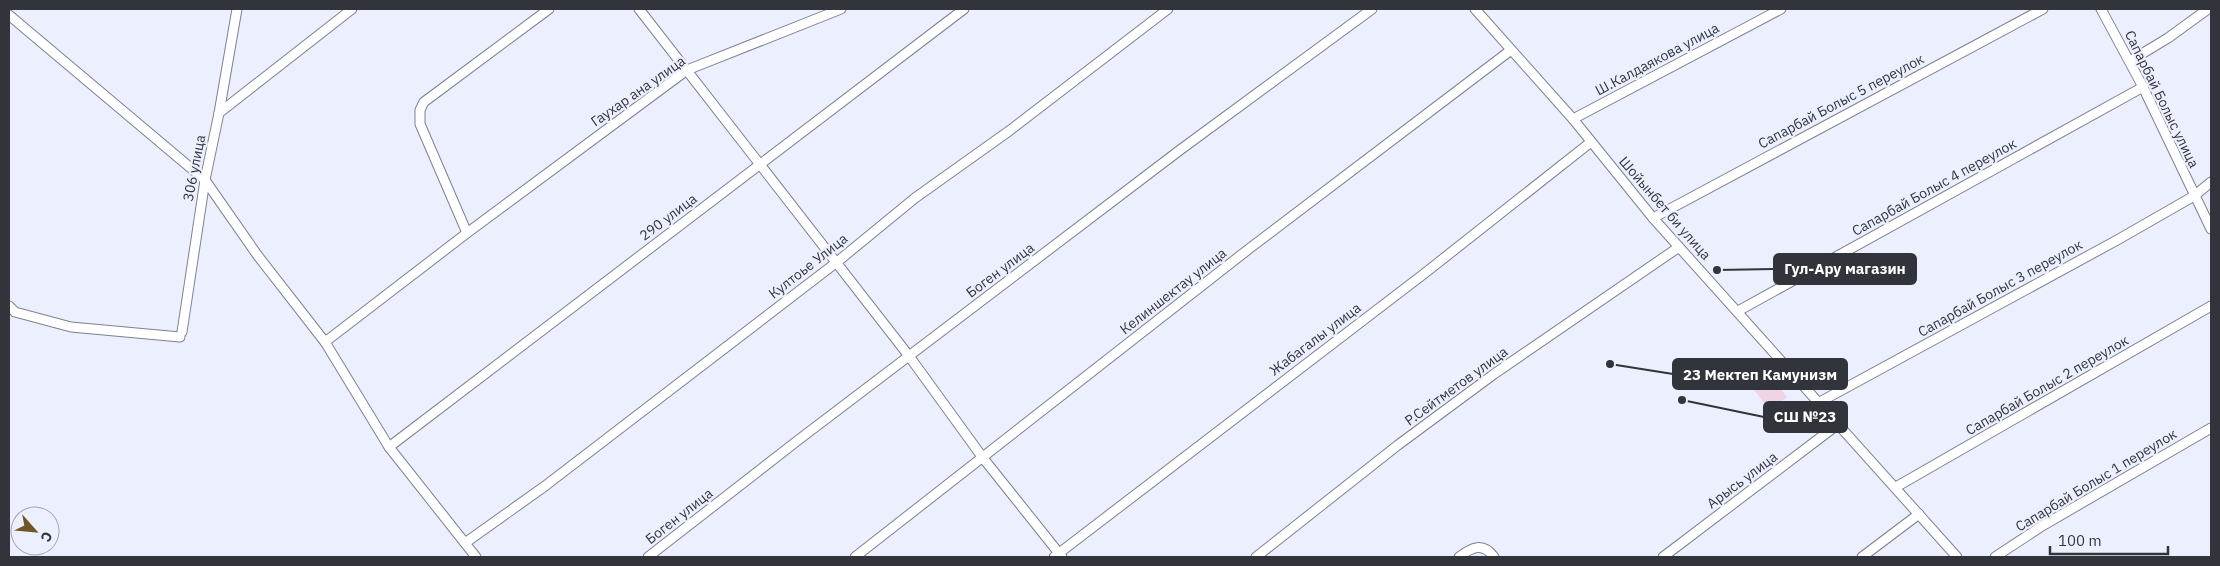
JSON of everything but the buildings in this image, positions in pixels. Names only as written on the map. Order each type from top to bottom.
[{"type":"street","name":"306 улица","points":[[9,306],[15,312],[70,327],[181,334],[205,180],[220,113],[237,9]]},
{"type":"street","points":[[220,113],[352,9]]},
{"type":"street","points":[[466,233],[420,124],[420,110],[424,102],[549,9]]},
{"type":"street","points":[[639,9],[837,262],[1058,556]]},
{"type":"street","name":"Гаухар ана улица","points":[[325,342],[466,233],[687,70],[841,9]]},
{"type":"street","name":"290 улица","points":[[389,447],[964,9]]},
{"type":"street","name":"Култоье Улица","points":[[465,543],[545,486],[837,262],[915,198],[1009,131],[1168,9]]},
{"type":"street","name":"Боген улица","points":[[648,557],[909,356],[1372,9]]},
{"type":"street","name":"Шойынбет би улица","points":[[1475,9],[1573,119],[1653,218],[1957,557]]},
{"type":"street","name":"Ш.Калдаякова улица","points":[[1573,119],[1781,9]]},
{"type":"street","name":"Сапарбай Болыс 5 переулок","points":[[1653,218],[2043,9]]},
{"type":"street","name":"Сапарбай Болыс улица","points":[[2101,9],[2130,61],[2211,229]]},
{"type":"street","points":[[2130,61],[2168,38],[2208,9]]},
{"type":"street","points":[[9,15],[205,180],[258,256],[325,342],[389,447],[476,557]]},
{"type":"street","name":"Келиншектау улица","points":[[855,557],[1250,248],[1511,50]]},
{"type":"street","name":"Сапарбай Болыс 4 переулок","points":[[1738,311],[2143,87]]},
{"type":"street","name":"Жабагалы улица","points":[[1058,556],[1425,273],[1591,142]]},
{"type":"street","name":"Сапарбай Болыс 3 переулок","points":[[1818,403],[2194,196],[2211,182]]},
{"type":"street","name":"Р.Сейтметов улица","points":[[1256,557],[1398,445],[1480,385],[1679,247]]},
{"type":"street","name":"Сапарбай Болыс 2 переулок","points":[[1896,487],[2211,306]]},
{"type":"street","name":"Арысь улица","points":[[1663,557],[1837,425]]},
{"type":"street","name":"Сапарбай Болыс 1 переулок","points":[[1995,557],[2042,526],[2211,428]]},
{"type":"street","points":[[1862,557],[1919,514]]},
{"type":"street","points":[[1459,557],[1470,549],[1479,546],[1488,549],[1494,557]]},
{"type":"shaded area","points":[[1759,361],[1787,397],[1770,411],[1742,374]]},
{"type":"place","name":"Гул-Ару магазин","points":[[1717,270]]},
{"type":"place","name":"23 Мектеп Камунизм","points":[[1610,364]]},
{"type":"place","name":"СШ №23","points":[[1682,400]]}]
